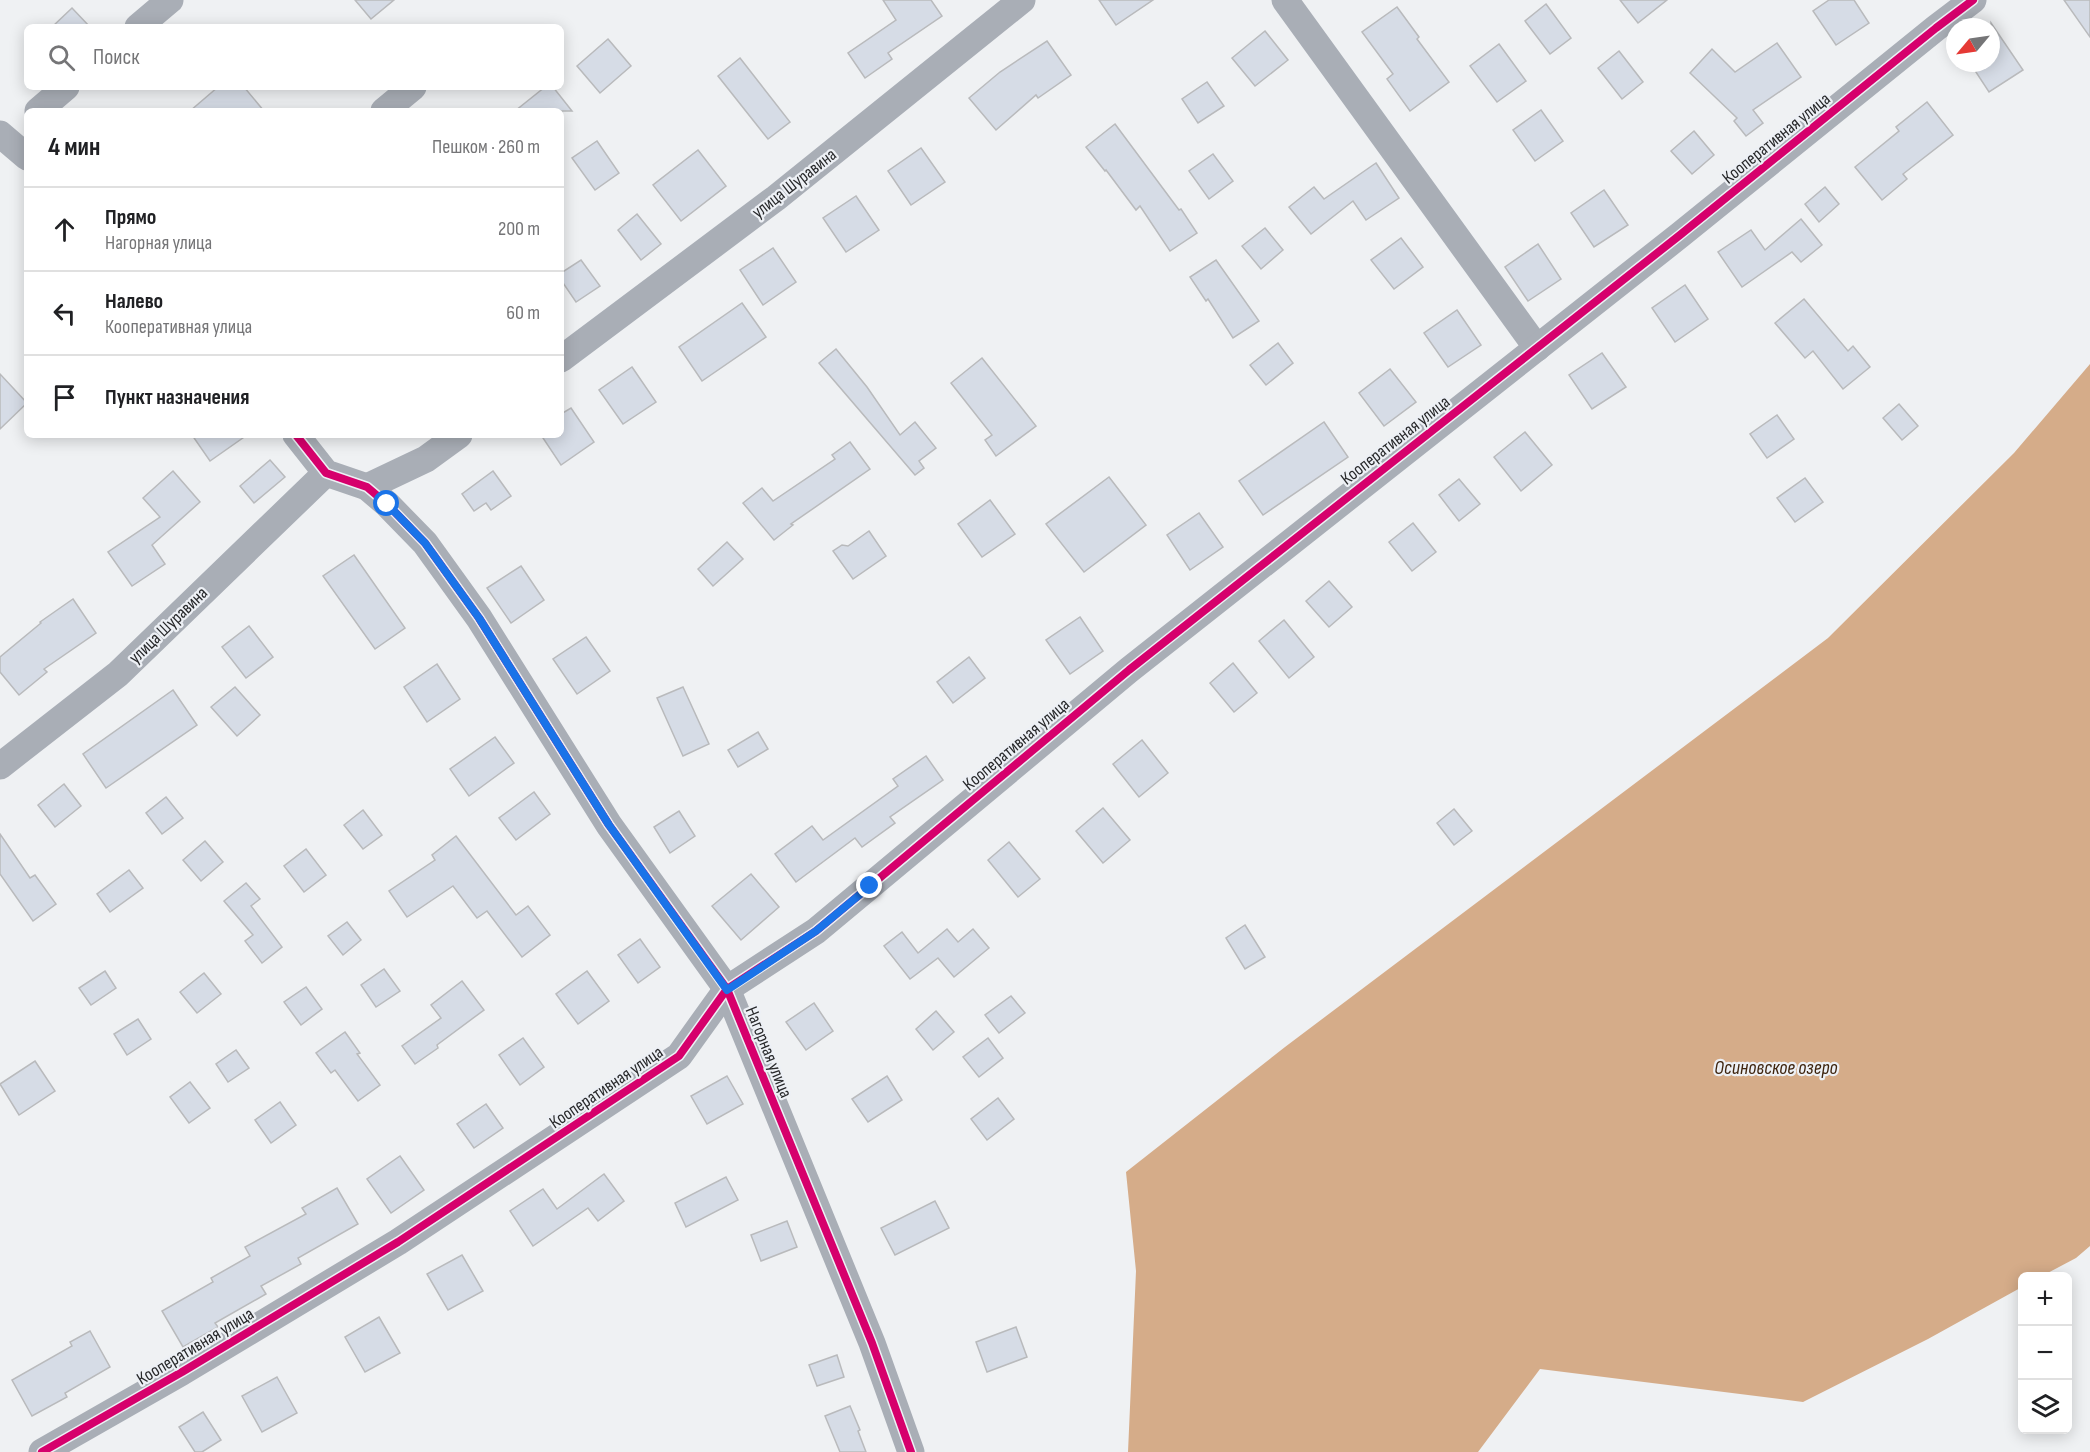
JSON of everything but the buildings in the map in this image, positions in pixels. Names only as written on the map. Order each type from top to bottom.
[{"type":"street","points":[[142,24],[170,0]]},
{"type":"street","name":"улица Шуравина","points":[[564,357],[776,198],[1022,0]]},
{"type":"street","points":[[1285,0],[1537,348]]},
{"type":"street","name":"Кооперативная улица","points":[[42,1452],[182,1372],[398,1242],[679,1056],[727,990],[816,931],[1129,670],[1973,0]]},
{"type":"street","points":[[42,108],[62,90]]},
{"type":"street","points":[[388,108],[408,90]]},
{"type":"street","points":[[24,122],[3,136],[24,154]]},
{"type":"street","name":"Нагорная улица","points":[[298,438],[326,472],[367,488],[387,504],[425,543],[479,618],[609,825],[727,990],[872,1343],[911,1452]]},
{"type":"street","points":[[367,488],[426,459],[455,438]]},
{"type":"street","name":"улица Шуравина","points":[[0,766],[118,674],[326,472]]},
{"type":"water","name":"Осиновское озеро","points":[[2090,364],[2090,1246],[2076,1258],[2050,1272],[2018,1272],[2018,1289],[1928,1339],[1803,1402],[1540,1369],[1478,1452],[1128,1452],[1136,1271],[1126,1172],[1285,1047],[1828,638],[2014,453]]},
{"type":"cycle path","points":[[42,1452],[182,1372],[398,1242],[679,1056],[727,989],[816,931],[1129,670],[1680,235],[1973,0]]},
{"type":"cycle path","points":[[298,438],[326,473],[367,487],[425,543],[479,618],[609,825],[727,989],[872,1343],[911,1452]]},
{"type":"route","points":[[387,504],[425,543],[479,618],[609,825],[727,990],[816,931],[870,886]]}]
